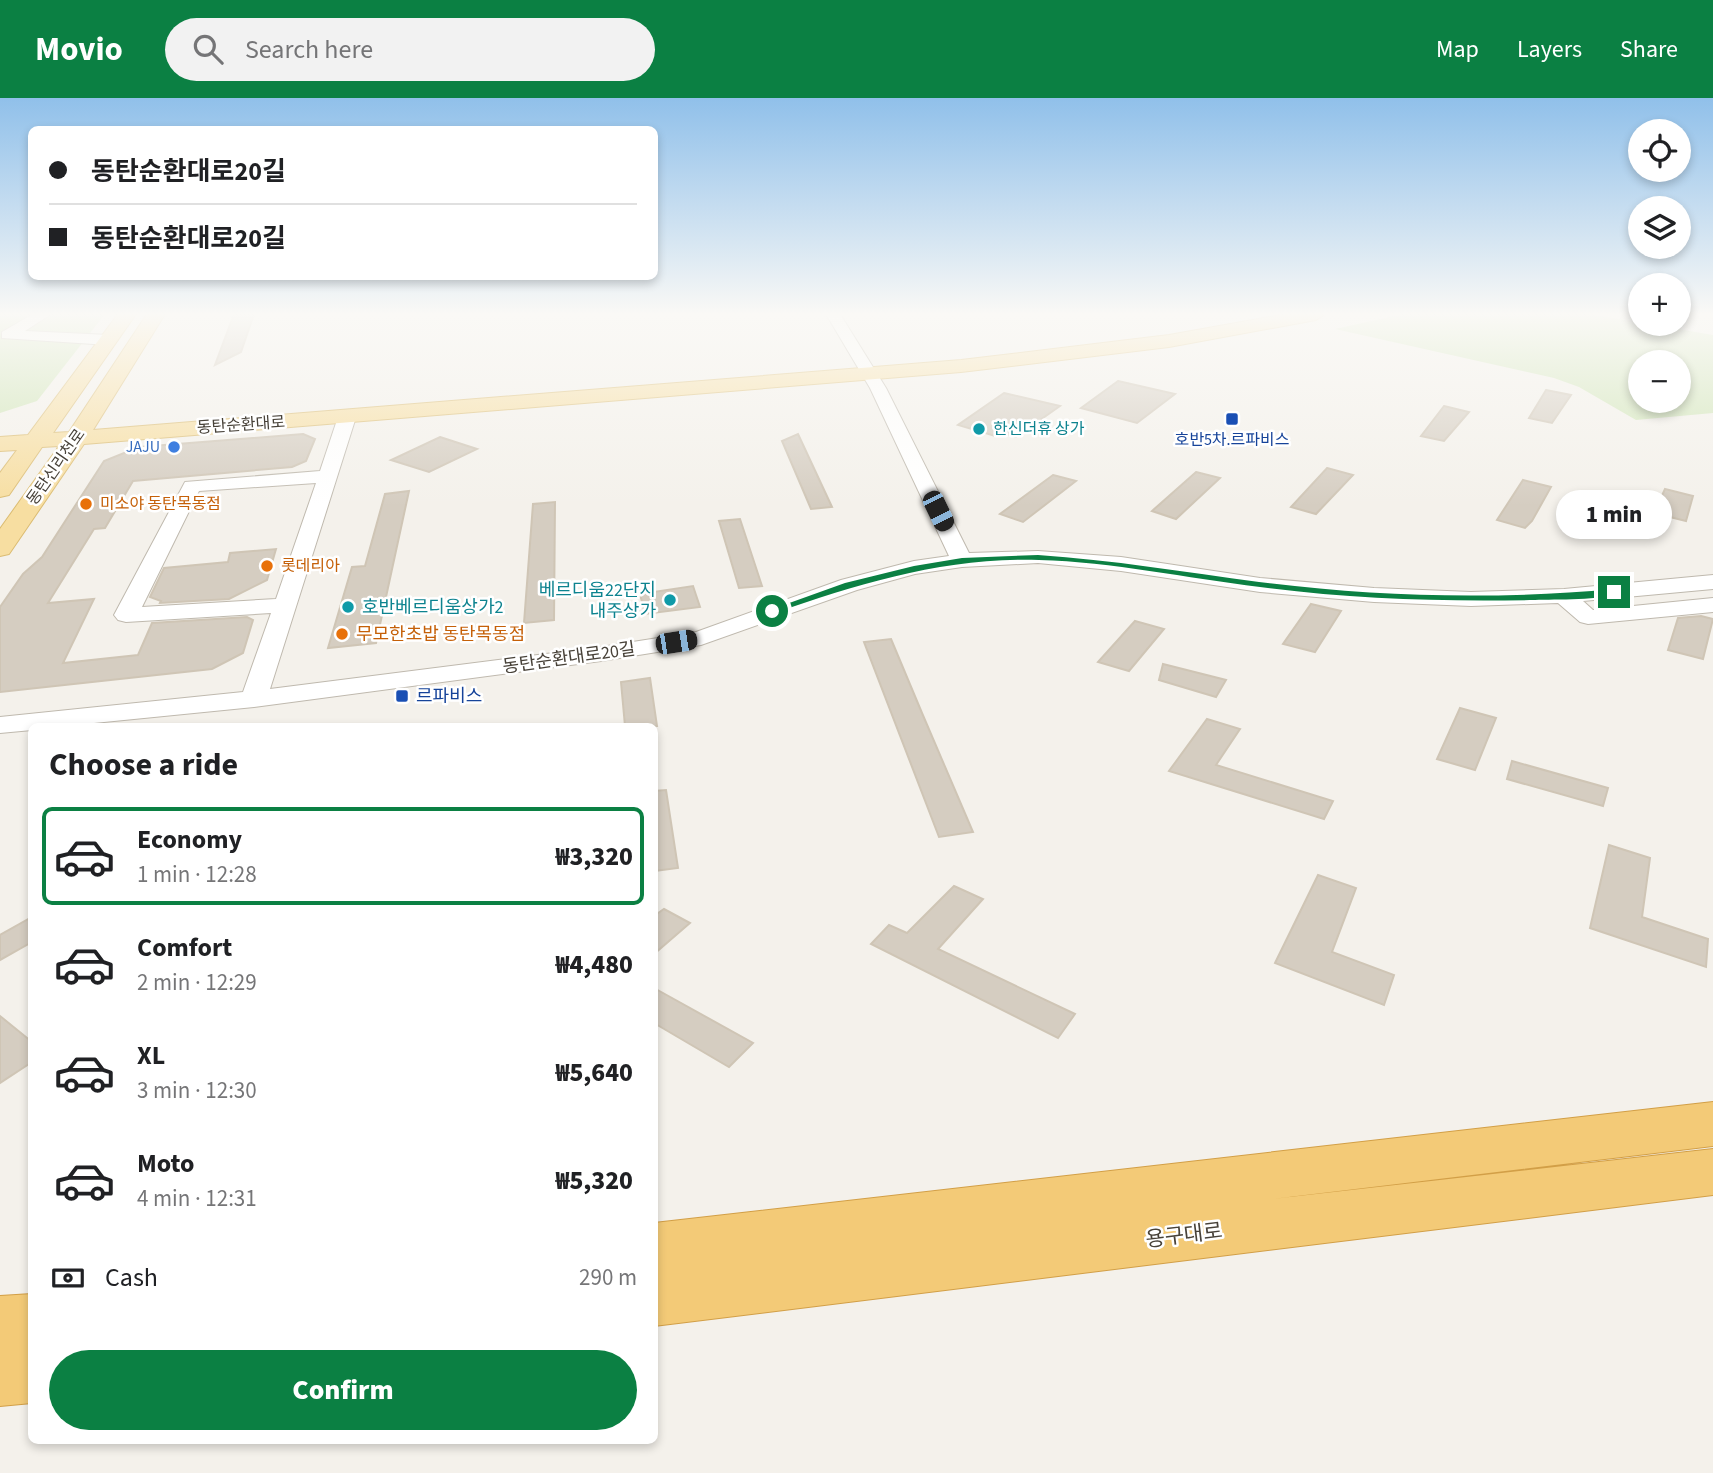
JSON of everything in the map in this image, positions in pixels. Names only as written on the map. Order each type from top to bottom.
[{"type":"highway","points":[[658,1248],[1713,1124]]},
{"type":"highway","name":"용구대로","points":[[658,1298],[1713,1172]]},
{"type":"highway","points":[[0,1325],[28,1322]]},
{"type":"highway","points":[[0,1376],[28,1373]]},
{"type":"main road","name":"동탄신리천로","points":[[0,490],[81,378]]},
{"type":"main road","points":[[82,378],[95,382],[107,378]]},
{"type":"main road","name":"동탄신리천로","points":[[0,548],[115,378]]},
{"type":"main road","name":"동탄순환대로","points":[[0,425],[691,378]]},
{"type":"main road","name":"동탄순환대로","points":[[0,444],[347,417],[749,378]]},
{"type":"main road","points":[[180,430],[163,427],[163,422],[170,417],[196,410]]},
{"type":"main road","points":[[0,490],[26,479],[39,479],[43,486]]},
{"type":"street","points":[[871,378],[962,560]]},
{"type":"street","points":[[254,699],[347,417]]},
{"type":"street","points":[[283,605],[126,615],[192,486],[328,476]]},
{"type":"street","name":"동탄순환대로20길","points":[[0,725],[254,699],[601,654],[701,638],[849,585],[914,568],[962,560],[1038,557],[1121,564],[1260,585],[1374,595],[1471,599],[1564,596],[1713,582]]},
{"type":"street","points":[[1564,596],[1588,617],[1713,605]]},
{"type":"green space","points":[[0,378],[55,378],[37,401],[0,413]]},
{"type":"green space","points":[[1554,378],[1628,378],[1628,413],[1691,413],[1691,378],[1713,378],[1713,413],[1636,420],[1579,387]]},
{"type":"building","points":[[1118,381],[1175,394],[1137,423],[1081,408]]},
{"type":"building","points":[[1546,390],[1571,395],[1552,423],[1529,418]]},
{"type":"building","points":[[1004,393],[1060,406],[1016,437],[1001,432],[995,436],[958,425]]},
{"type":"building","points":[[1444,406],[1469,412],[1444,441],[1421,436]]},
{"type":"building","points":[[303,434],[315,439],[306,461],[292,467],[133,481],[105,528],[94,529],[48,603],[94,599],[63,663],[138,655],[152,623],[247,617],[253,620],[243,653],[212,669],[0,692],[0,607],[23,574],[42,557],[104,461],[139,447]]},
{"type":"building","points":[[798,434],[832,507],[811,509],[782,441]]},
{"type":"building","points":[[440,437],[477,449],[429,472],[391,460]]},
{"type":"building","points":[[1327,468],[1353,475],[1316,514],[1291,507]]},
{"type":"building","points":[[1196,472],[1220,478],[1176,519],[1152,511]]},
{"type":"building","points":[[1053,475],[1076,481],[1023,522],[1000,514]]},
{"type":"building","points":[[1523,480],[1551,487],[1532,521],[1525,528],[1497,520]]},
{"type":"building","points":[[1665,489],[1693,496],[1686,521],[1654,513]]},
{"type":"building","points":[[409,491],[376,643],[328,648],[352,567],[365,566],[385,494]]},
{"type":"building","points":[[555,502],[554,620],[524,623],[533,504]]},
{"type":"building","points":[[740,519],[762,586],[739,588],[719,521]]},
{"type":"building","points":[[276,549],[267,580],[229,599],[160,603],[161,601],[150,597],[164,568],[228,562],[230,553]]},
{"type":"building","name":"베르디움22단지 내주상가","points":[[693,586],[700,607],[645,614],[640,594]]},
{"type":"building","points":[[1311,604],[1341,611],[1315,652],[1283,644]]},
{"type":"building","points":[[1701,616],[1713,619],[1703,659],[1668,650],[1678,618]]},
{"type":"building","points":[[1135,621],[1164,629],[1129,671],[1098,662]]},
{"type":"building","points":[[891,639],[973,832],[939,837],[864,642]]},
{"type":"building","points":[[1163,664],[1226,680],[1216,697],[1159,680]]},
{"type":"building","points":[[650,678],[657,723],[625,723],[621,682]]},
{"type":"building","points":[[1460,708],[1496,718],[1475,770],[1437,759]]},
{"type":"building","points":[[1207,719],[1240,729],[1216,765],[1333,801],[1324,819],[1169,771]]},
{"type":"building","points":[[1512,761],[1608,788],[1603,806],[1507,779]]},
{"type":"building","points":[[666,790],[678,868],[658,870],[658,791]]},
{"type":"building","points":[[1609,845],[1650,858],[1642,917],[1708,939],[1706,967],[1590,928]]},
{"type":"building","points":[[1318,875],[1356,888],[1332,952],[1394,975],[1384,1005],[1275,963]]},
{"type":"building","points":[[954,886],[983,899],[938,949],[1075,1014],[1058,1038],[871,944],[889,925],[907,933]]},
{"type":"building","points":[[664,909],[690,923],[658,951],[658,913]]},
{"type":"building","points":[[28,919],[28,944],[0,960],[0,935]]},
{"type":"building","points":[[658,990],[753,1043],[729,1067],[658,1025]]},
{"type":"building","points":[[0,1016],[28,1039],[28,1065],[0,1083]]},
{"type":"place","name":"호반5차.르파비스","points":[[1232,419]]},
{"type":"place","name":"한신더휴 상가","points":[[979,429]]},
{"type":"place","name":"JAJU","points":[[174,447]]},
{"type":"place","name":"미소야 동탄목동점","points":[[86,504]]},
{"type":"place","name":"롯데리아","points":[[267,566]]},
{"type":"place","name":"베르디움22단지 내주상가","points":[[670,600]]},
{"type":"place","name":"호반베르디움상가2","points":[[348,607]]},
{"type":"place","name":"무모한초밥 동탄목동점","points":[[342,634]]},
{"type":"place","name":"르파비스","points":[[402,696]]},
{"type":"route","points":[[772,611],[849,585],[914,568],[962,560],[1038,557],[1121,564],[1260,585],[1374,595],[1471,599],[1614,592]]}]
